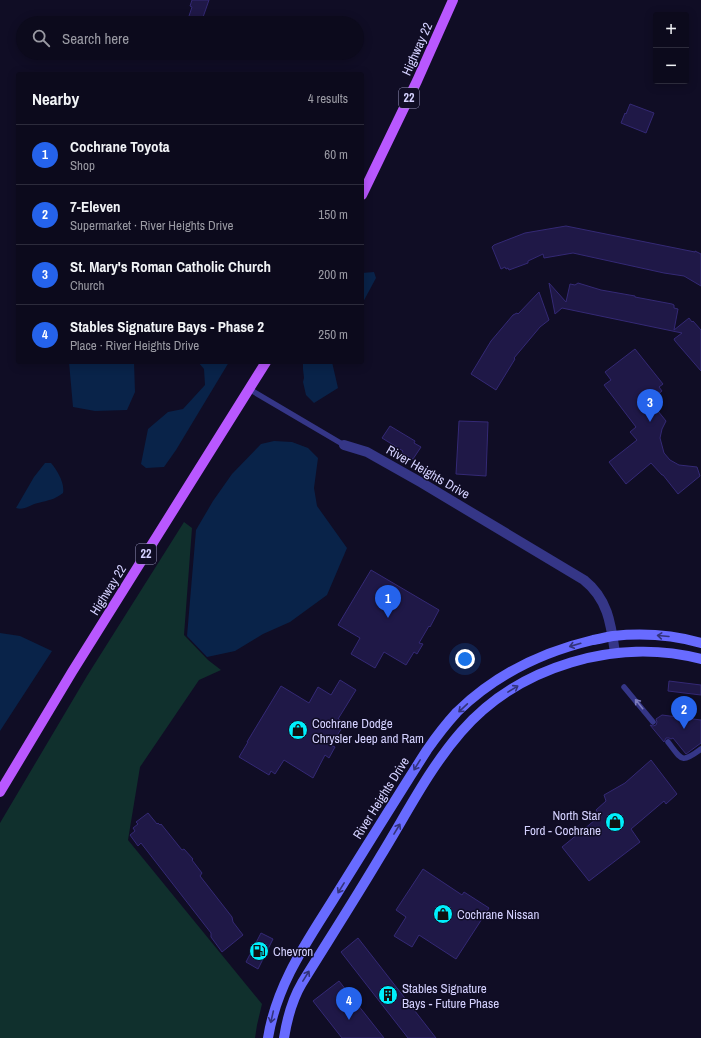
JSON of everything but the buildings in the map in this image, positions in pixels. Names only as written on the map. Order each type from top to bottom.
[{"type":"main road","name":"Highway 22","points":[[364,190],[414,88],[453,0]]},
{"type":"main road","name":"Highway 22","points":[[0,792],[68,678],[265,364]]},
{"type":"street","name":"River Heights Drive","points":[[344,445],[367,452],[422,483],[584,580],[593,587],[602,600],[607,611],[616,653]]},
{"type":"street","name":"River Heights Drive","points":[[268,1038],[273,1014],[283,984],[361,854],[426,750],[448,722],[481,692],[526,663],[560,649],[613,636],[661,636],[680,638],[701,643]]},
{"type":"street","points":[[284,1038],[293,1001],[302,983],[437,762],[462,731],[496,700],[530,679],[569,663],[616,653],[654,652],[701,659]]},
{"type":"street","points":[[448,722],[462,731]]},
{"type":"street","points":[[361,854],[377,862]]},
{"type":"street","points":[[308,942],[323,949]]},
{"type":"street","points":[[278,997],[293,1001]]},
{"type":"lane","points":[[249,389],[344,445]]},
{"type":"lane","points":[[624,687],[652,722]]},
{"type":"lane","points":[[668,742],[682,758],[685,759],[689,758],[701,749]]},
{"type":"green space","points":[[184,522],[192,528],[184,635],[208,660],[221,670],[199,680],[140,767],[128,840],[262,1004],[255,1038],[0,1038],[0,823],[87,676]]},
{"type":"water","points":[[374,272],[376,278],[364,300],[364,273]]},
{"type":"water","points":[[69,364],[134,364],[135,392],[127,410],[95,411],[73,407]]},
{"type":"water","points":[[200,364],[228,364],[176,450],[164,467],[146,468],[141,464],[148,429],[168,412],[183,409],[205,385],[204,369]]},
{"type":"water","points":[[303,364],[332,364],[338,388],[314,403],[306,395],[303,382]]},
{"type":"water","points":[[274,441],[292,442],[308,448],[318,458],[314,488],[317,506],[347,548],[327,595],[290,622],[263,634],[235,651],[207,657],[187,636],[196,530],[213,501],[232,474],[261,444]]},
{"type":"water","points":[[45,463],[51,463],[58,473],[63,485],[63,493],[54,498],[25,508],[16,508],[34,477]]},
{"type":"water","points":[[0,633],[20,636],[52,651],[0,731]]},
{"type":"place","name":"St. Mary's Roman Catholic Church","points":[[650,422]]},
{"type":"place","name":"Cochrane Toyota","points":[[388,618]]},
{"type":"place","name":"7-Eleven","points":[[684,729]]},
{"type":"place","name":"Cochrane Dodge Chrysler Jeep and Ram","points":[[298,730]]},
{"type":"place","name":"North Star Ford - Cochrane","points":[[615,822]]},
{"type":"place","name":"Cochrane Nissan","points":[[443,914]]},
{"type":"place","name":"Chevron","points":[[259,951]]},
{"type":"place","name":"Stables Signature Bays - Future Phase","points":[[388,995]]},
{"type":"place","name":"Stables Signature Bays - Phase 2","points":[[349,1020]]}]
